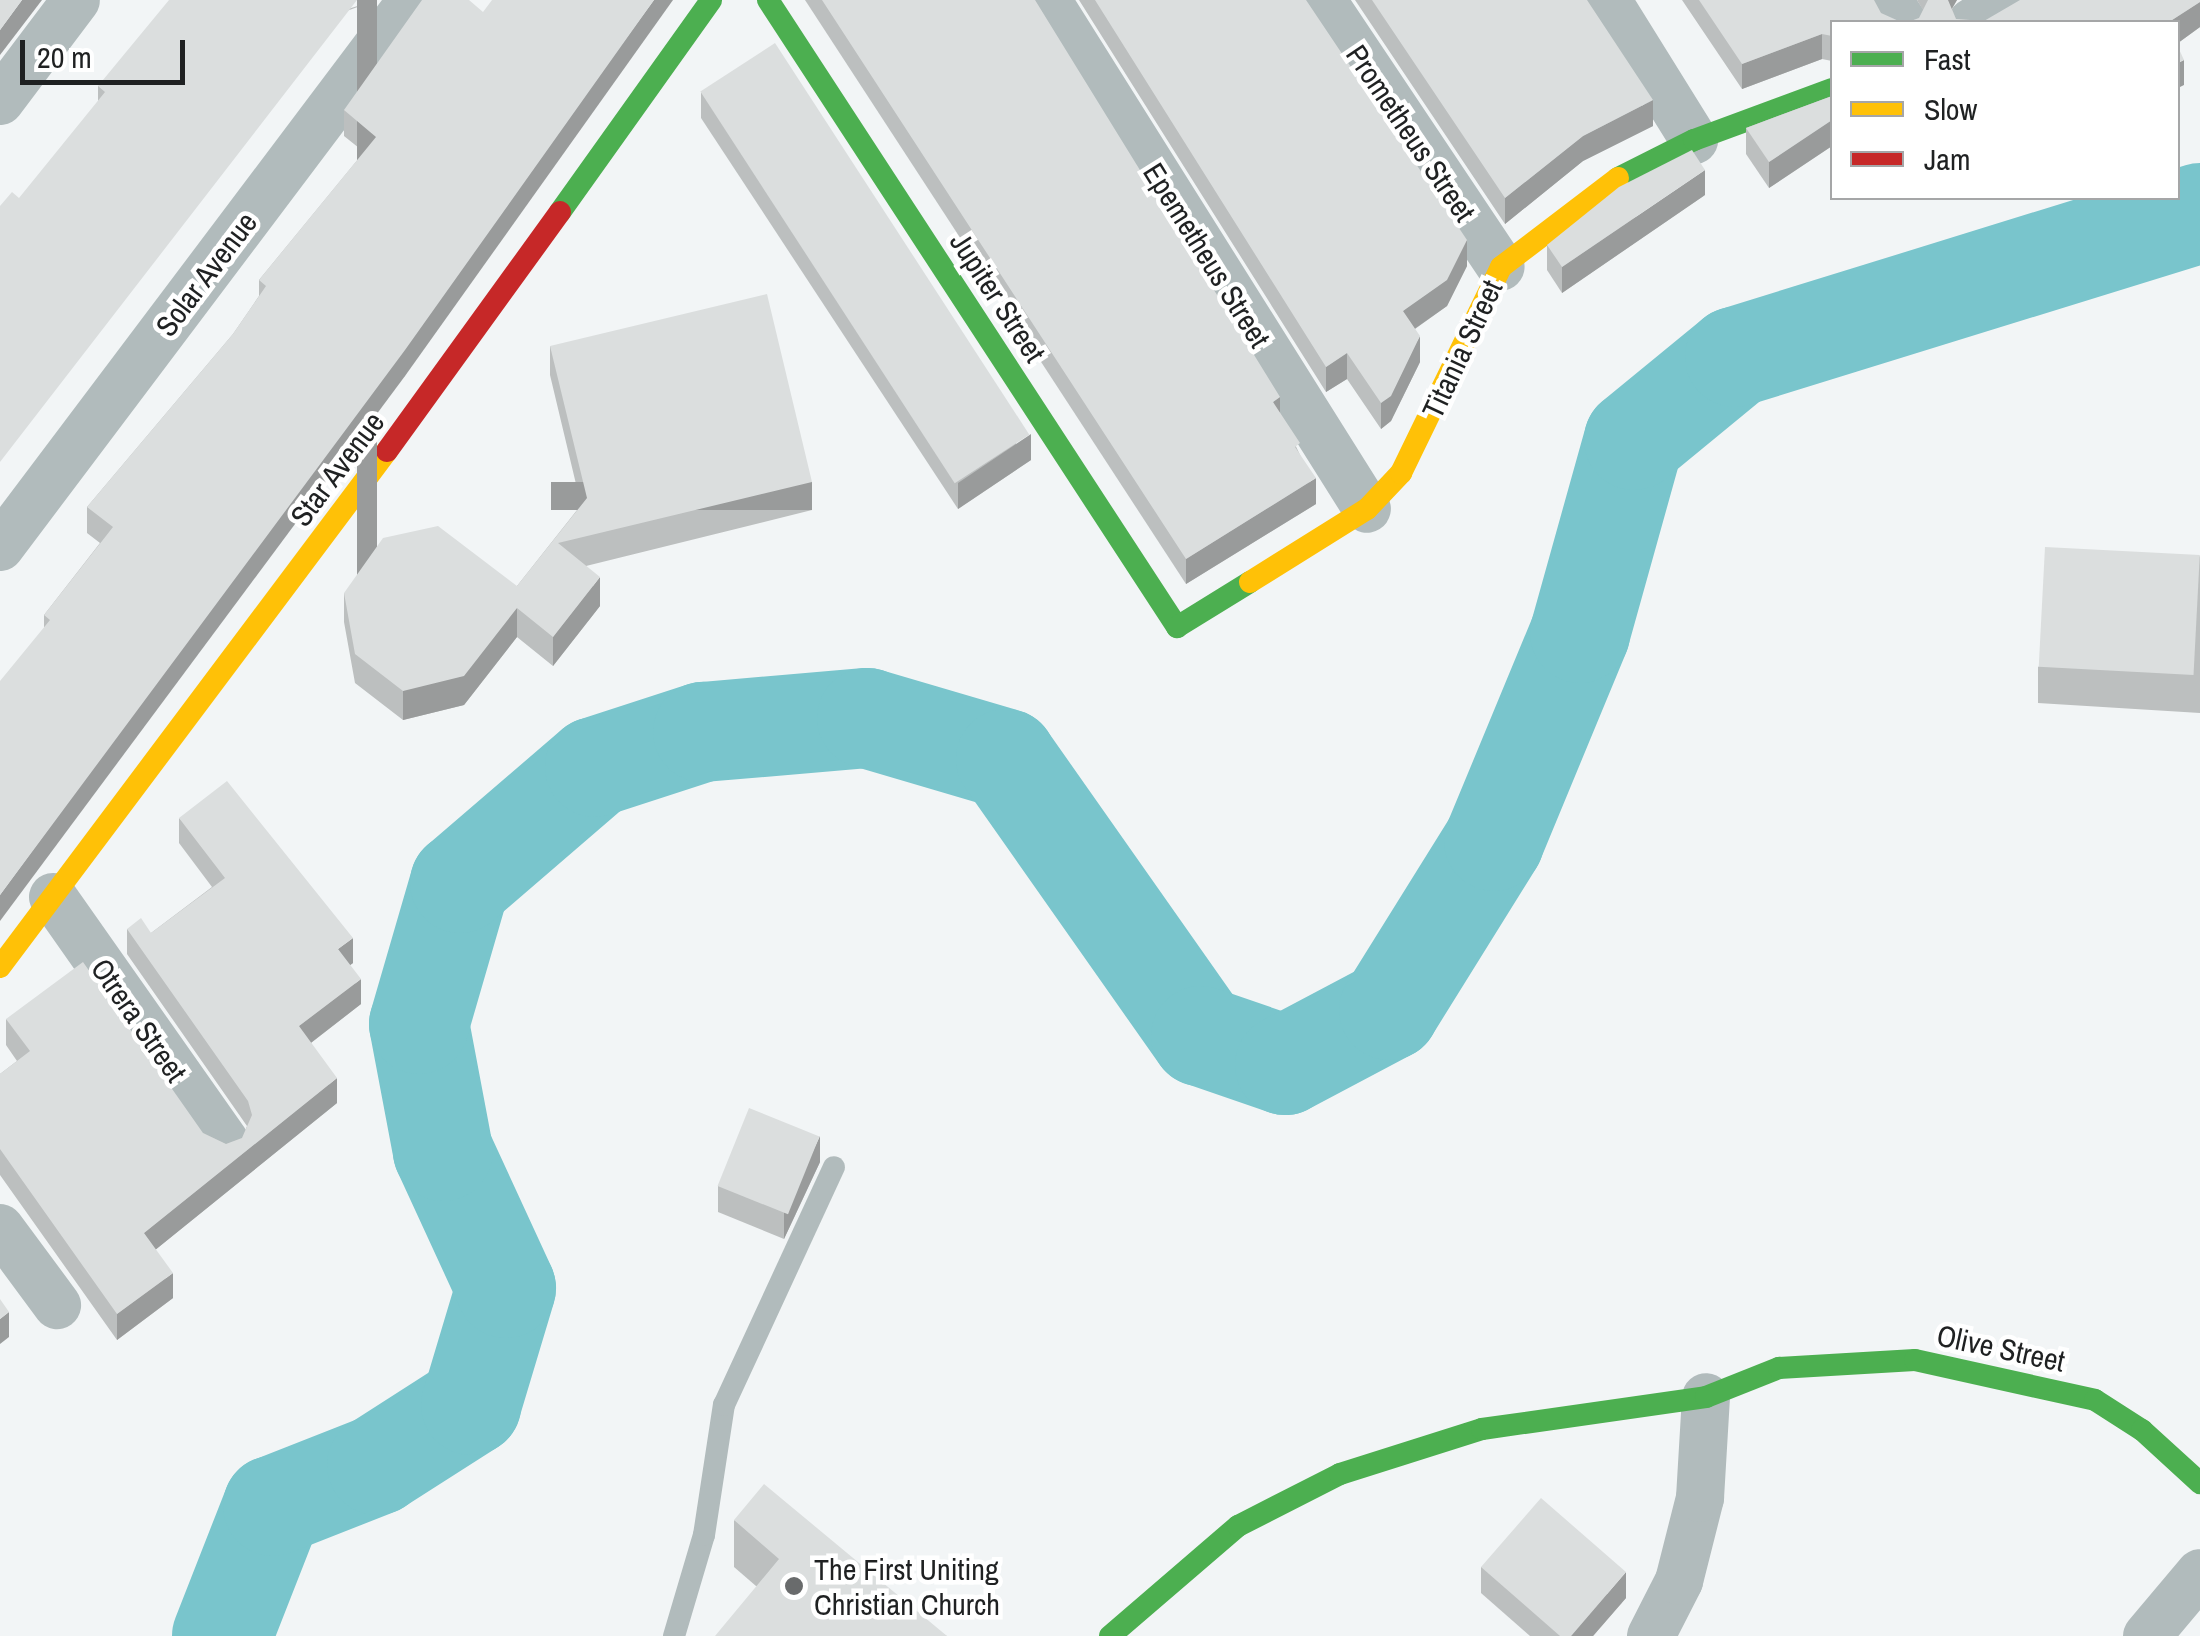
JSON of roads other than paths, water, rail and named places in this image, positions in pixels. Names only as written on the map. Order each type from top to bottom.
[{"type":"street","points":[[0,102],[76,0]]},
{"type":"street","name":"Solar Avenue","points":[[0,548],[412,0]]},
{"type":"street","name":"Star Avenue","points":[[0,967],[430,394],[711,0]]},
{"type":"street","name":"Jupiter Street","points":[[768,0],[1177,628]]},
{"type":"street","name":"Epemetheus Street","points":[[1046,0],[1367,509]]},
{"type":"street","name":"Prometheus Street","points":[[1322,0],[1501,267]]},
{"type":"street","points":[[1607,0],[1694,140]]},
{"type":"street","points":[[1976,20],[2015,0]]},
{"type":"street","name":"Titania Street","points":[[1177,628],[1367,509],[1401,473],[1501,267],[1602,186],[1694,140],[1830,90]]},
{"type":"street","name":"Otrera Street","points":[[53,897],[225,1142]]},
{"type":"street","points":[[0,1228],[57,1305]]},
{"type":"street","name":"Olive Street","points":[[1110,1636],[1238,1526],[1323,1481],[1482,1429],[1706,1396],[1780,1368],[1915,1360],[1968,1366],[2095,1400],[2142,1430],[2200,1482]]},
{"type":"street","points":[[1651,1636],[1679,1581],[1700,1498],[1706,1396]]},
{"type":"street","points":[[2147,1636],[2200,1573]]},
{"type":"lane","points":[[674,1636],[704,1535],[724,1405],[834,1167]]},
{"type":"waterway","points":[[222,1636],[273,1506],[377,1465],[471,1405],[506,1288],[443,1151],[419,1024],[460,883],[595,767],[703,732],[867,718],[1006,759],[1201,1036],[1285,1065],[1389,1010],[1494,841],[1580,633],[1634,440],[1735,357],[2200,213]]},
{"type":"place","name":"The First Uniting Christian Church","points":[[794,1586]]}]
